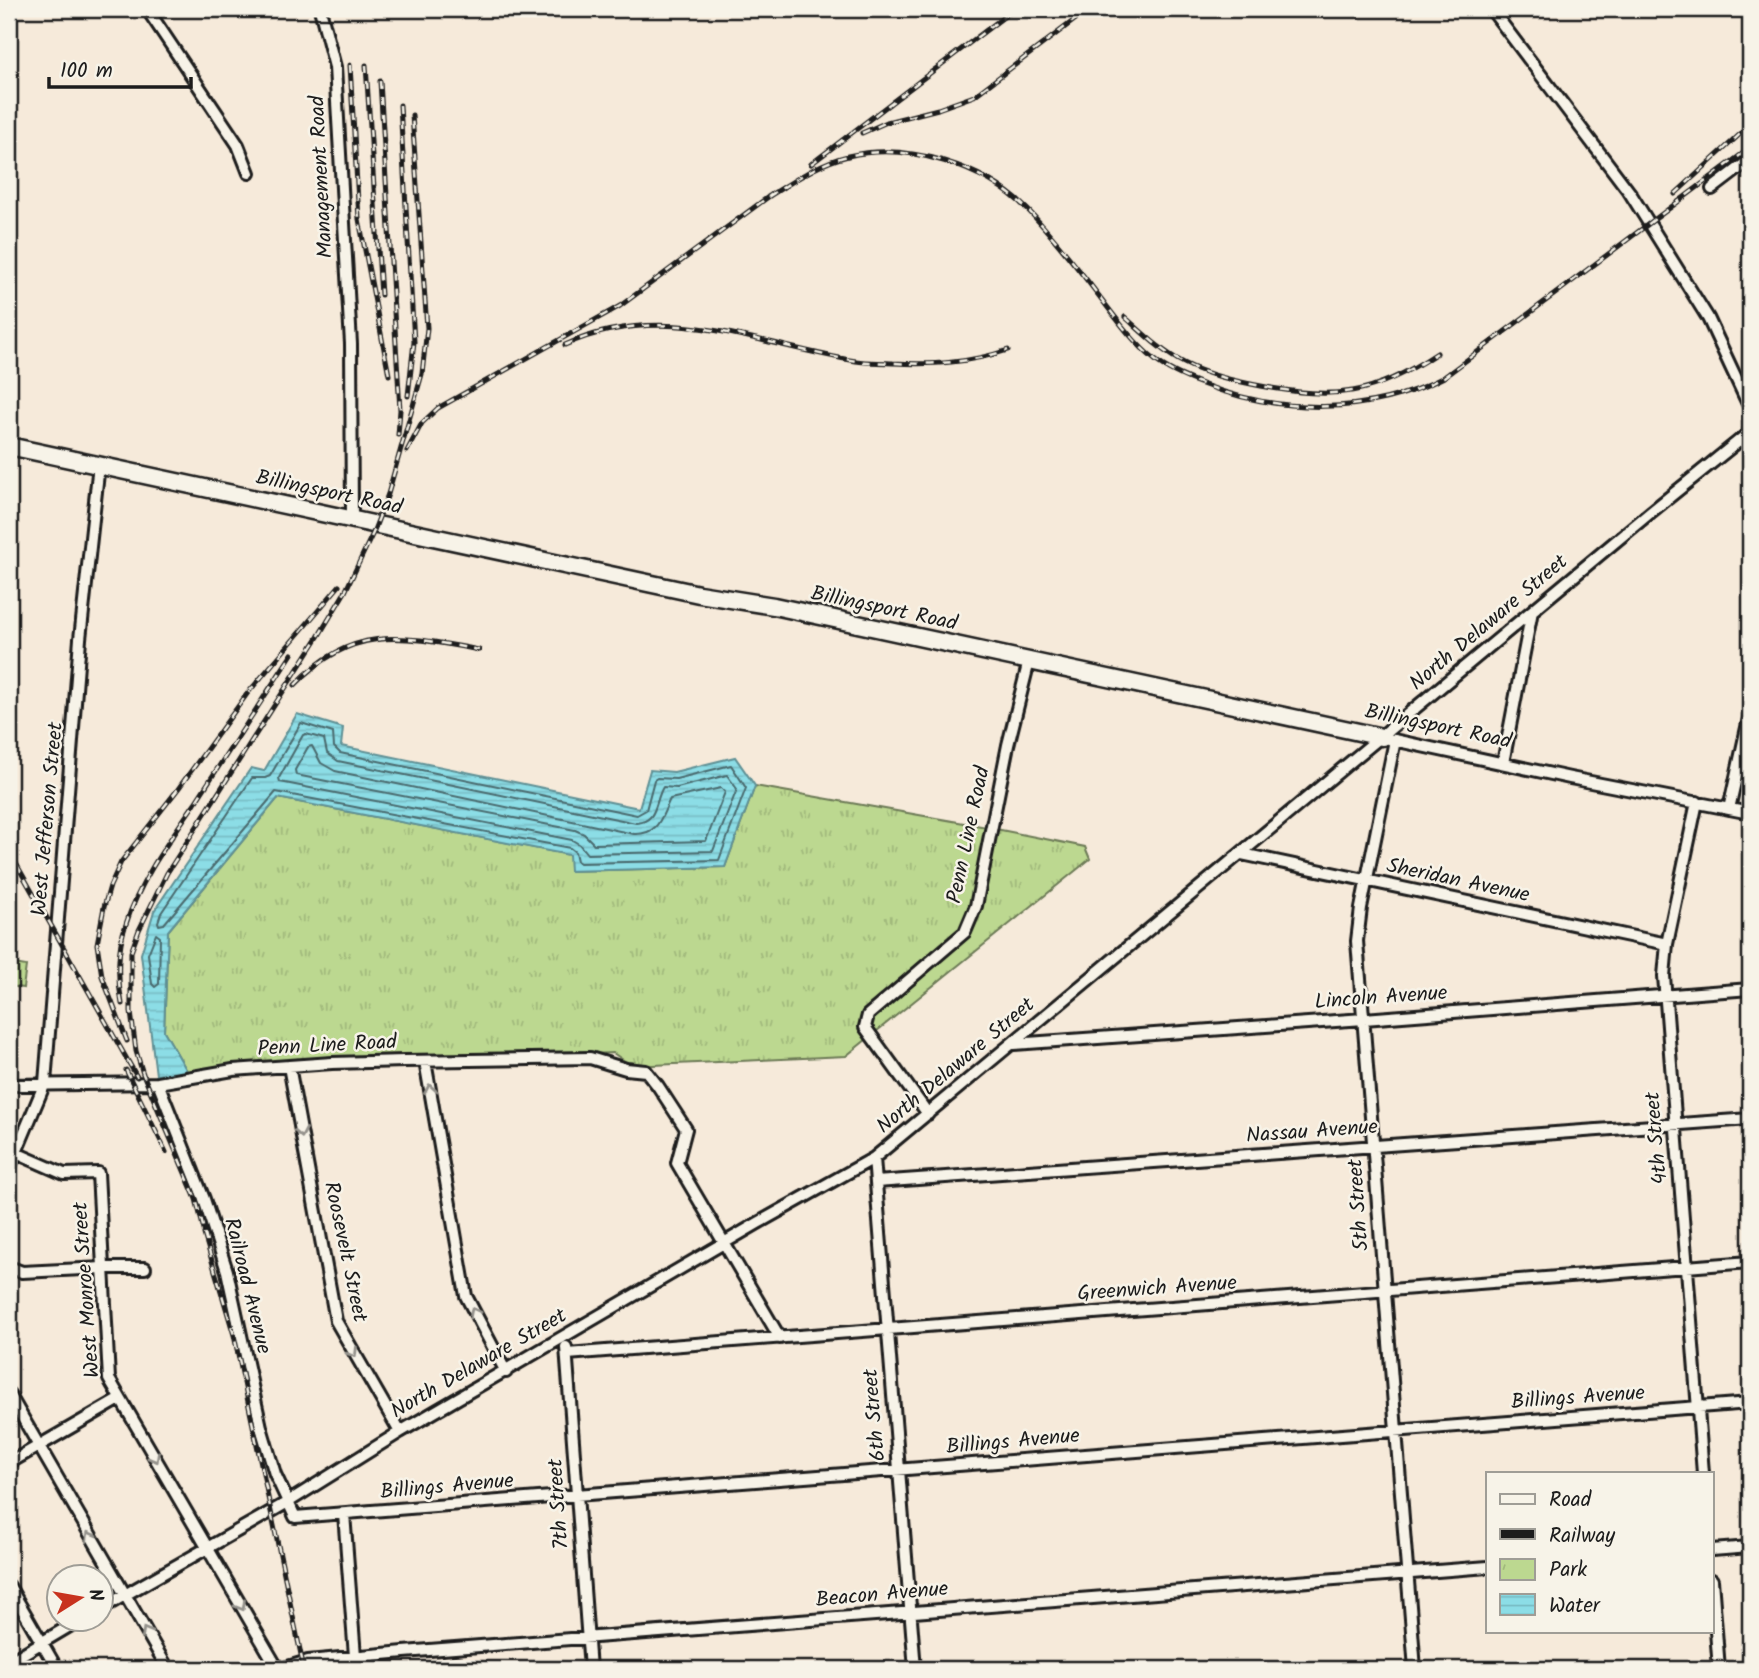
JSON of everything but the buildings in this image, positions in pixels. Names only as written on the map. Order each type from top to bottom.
[{"type":"street","points":[[147,9],[237,145],[248,173]]},
{"type":"street","name":"Management Road","points":[[320,9],[335,67],[351,344],[352,520]]},
{"type":"street","points":[[1491,9],[1618,175],[1708,318],[1750,408]]},
{"type":"street","points":[[1712,189],[1750,160]]},
{"type":"street","name":"North Delaware Street","points":[[116,1599],[288,1502],[400,1432],[874,1158],[1242,854],[1389,739],[1532,611],[1750,432]]},
{"type":"street","name":"Billingsport Road","points":[[9,446],[699,594],[774,606],[1389,739],[1750,813]]},
{"type":"street","name":"West Jefferson Street","points":[[9,1170],[46,1083],[80,639],[99,464]]},
{"type":"street","points":[[1503,762],[1532,611]]},
{"type":"street","name":"Penn Line Road","points":[[928,1114],[865,1027],[868,1015],[965,932],[976,906],[1008,745],[1030,661]]},
{"type":"street","points":[[1729,809],[1750,714]]},
{"type":"street","name":"5th Street","points":[[1389,739],[1357,941],[1415,1669]]},
{"type":"street","name":"4th Street","points":[[1697,802],[1667,944],[1665,995],[1703,1472]]},
{"type":"street","name":"Sheridan Avenue","points":[[1242,854],[1667,944]]},
{"type":"street","name":"Lincoln Avenue","points":[[1014,1044],[1750,989]]},
{"type":"street","name":"Penn Line Road","points":[[9,1085],[158,1083],[202,1074],[332,1063],[590,1058],[626,1069],[646,1071],[658,1086],[686,1129],[677,1163],[724,1244]]},
{"type":"street","points":[[425,1061],[466,1296],[506,1372]]},
{"type":"street","name":"Roosevelt Street","points":[[289,1066],[336,1321],[400,1432]]},
{"type":"street","name":"Railroad Avenue","points":[[158,1083],[199,1186],[224,1261],[261,1427],[275,1474],[288,1502]]},
{"type":"street","name":"Nassau Avenue","points":[[876,1182],[1750,1119]]},
{"type":"street","name":"West Monroe Street","points":[[16,1153],[64,1174],[98,1173],[109,1379],[280,1669]]},
{"type":"street","name":"6th Street","points":[[874,1158],[915,1669]]},
{"type":"street","points":[[724,1244],[780,1338]]},
{"type":"street","name":"Greenwich Avenue","points":[[567,1354],[1750,1262]]},
{"type":"street","points":[[9,1267],[22,1272],[145,1268]]},
{"type":"street","name":"7th Street","points":[[565,1337],[590,1669]]},
{"type":"street","points":[[9,1394],[168,1669]]},
{"type":"street","points":[[9,1464],[120,1399]]},
{"type":"street","name":"Billings Avenue","points":[[288,1502],[295,1517],[344,1514],[1750,1404]]},
{"type":"street","points":[[344,1514],[355,1656]]},
{"type":"street","points":[[1714,1550],[1750,1547]]},
{"type":"street","name":"Beacon Avenue","points":[[280,1669],[308,1661],[355,1656],[1486,1567]]},
{"type":"street","points":[[9,1586],[57,1669]]},
{"type":"street","points":[[1714,1605],[1719,1669]]},
{"type":"street","points":[[9,1662],[61,1632]]},
{"type":"green space","points":[[755,786],[1085,847],[1090,859],[846,1056],[632,1066],[613,1053],[187,1071],[164,1031],[168,931],[278,798],[570,855],[570,871],[725,867]]},
{"type":"green space","points":[[9,963],[26,966],[23,988],[9,986]]},
{"type":"water","points":[[297,714],[343,728],[341,746],[639,808],[650,770],[674,772],[735,757],[755,786],[725,867],[570,871],[569,855],[278,798],[168,931],[164,1031],[187,1071],[156,1075],[141,954],[154,911],[251,768],[264,771]]},
{"type":"railway","points":[[811,164],[1014,9]]},
{"type":"railway","points":[[862,133],[887,122],[938,109],[974,96],[1089,9]]},
{"type":"railway","points":[[350,65],[359,219],[389,375]]},
{"type":"railway","points":[[366,65],[381,295]]},
{"type":"railway","points":[[380,81],[400,410],[398,435]]},
{"type":"railway","points":[[400,105],[414,342],[408,396]]},
{"type":"railway","points":[[207,1242],[196,1199],[143,1074],[136,1051],[131,1012],[131,952],[167,873],[345,592],[388,494],[422,374],[427,328],[412,115]]},
{"type":"railway","points":[[1675,194],[1750,125]]},
{"type":"railway","points":[[768,197],[827,163],[871,152],[920,155],[968,170],[1010,194],[1028,210],[1065,252],[1132,338],[1160,364],[1190,379],[1231,394],[1261,401],[1324,406],[1386,399],[1444,377],[1750,148]]},
{"type":"railway","points":[[407,451],[422,423],[438,408],[620,306],[775,192]]},
{"type":"railway","points":[[1125,317],[1160,348],[1193,367],[1231,380],[1311,393],[1353,391],[1373,386],[1437,353]]},
{"type":"railway","points":[[565,345],[602,332],[639,326],[675,326],[711,330],[865,362],[951,362],[1008,350]]},
{"type":"railway","points":[[127,1041],[102,976],[97,944],[110,886],[121,862],[247,694],[339,586]]},
{"type":"railway","points":[[295,685],[338,651],[359,643],[403,639],[479,650]]},
{"type":"railway","points":[[122,1004],[119,954],[126,924],[139,892],[165,846],[292,654]]},
{"type":"railway","points":[[9,851],[137,1077]]},
{"type":"railway","points":[[126,1070],[166,1152]]},
{"type":"railway","points":[[204,1234],[234,1335],[304,1669]]}]
